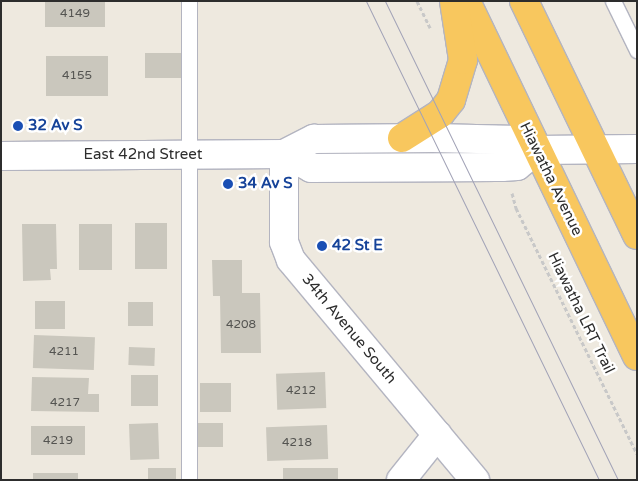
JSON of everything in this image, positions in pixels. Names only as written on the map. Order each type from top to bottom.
[{"type":"highway","points":[[402,138],[440,114],[454,94],[463,60],[454,1]]},
{"type":"highway","name":"Hiawatha Avenue","points":[[466,1],[536,150],[637,356]]},
{"type":"highway","points":[[524,1],[637,235]]},
{"type":"street","name":"East 42nd Street","points":[[1,156],[284,154],[314,139],[402,138],[520,140],[536,150],[637,150]]},
{"type":"street","name":"East 42nd Street","points":[[284,154],[311,168],[518,166],[536,150]]},
{"type":"street","name":"34th Avenue South","points":[[284,154],[284,242],[291,260],[476,480]]},
{"type":"street","points":[[401,480],[437,435]]},
{"type":"lane","points":[[189,1],[189,480]]},
{"type":"lane","points":[[612,1],[637,50]]},
{"type":"path","name":"Hiawatha LRT Trail","points":[[511,190],[516,208],[637,454]]},
{"type":"building","points":[[45,1],[105,1],[105,27],[45,27]]},
{"type":"building","points":[[145,53],[181,53],[181,78],[145,78]]},
{"type":"building","points":[[46,56],[108,56],[108,96],[46,96]]},
{"type":"building","points":[[135,223],[167,223],[167,269],[135,269]]},
{"type":"building","points":[[22,224],[56,224],[57,269],[50,269],[51,280],[23,281]]},
{"type":"building","points":[[79,224],[112,224],[112,270],[79,270]]},
{"type":"building","points":[[212,260],[242,260],[242,293],[260,293],[261,353],[221,353],[220,296],[213,296]]},
{"type":"building","points":[[35,301],[65,301],[65,329],[35,329]]},
{"type":"building","points":[[128,302],[153,302],[153,326],[128,326]]},
{"type":"building","points":[[34,335],[95,337],[94,370],[33,368]]},
{"type":"building","points":[[129,347],[155,348],[154,366],[128,365]]},
{"type":"building","points":[[325,372],[326,408],[277,410],[276,374]]},
{"type":"building","points":[[131,375],[158,375],[158,406],[131,406]]},
{"type":"building","points":[[32,377],[89,378],[88,394],[99,394],[99,412],[31,411]]},
{"type":"building","points":[[200,383],[231,383],[231,412],[200,412]]},
{"type":"building","points":[[158,423],[159,459],[130,460],[129,424]]},
{"type":"building","points":[[193,423],[223,423],[223,447],[193,447]]},
{"type":"building","points":[[327,425],[328,459],[267,461],[266,427]]},
{"type":"building","points":[[31,426],[85,426],[85,455],[31,455]]},
{"type":"building","points":[[148,468],[176,468],[176,480],[148,480]]},
{"type":"building","points":[[283,468],[338,468],[338,480],[283,480]]},
{"type":"building","points":[[33,473],[78,473],[78,480],[33,480]]},
{"type":"tram line","points":[[366,1],[599,480]]},
{"type":"tram line","points":[[385,1],[618,480]]},
{"type":"place","name":"32 Av S","points":[[18,126]]},
{"type":"place","name":"34 Av S","points":[[228,184]]},
{"type":"place","name":"42 St E","points":[[322,246]]}]
